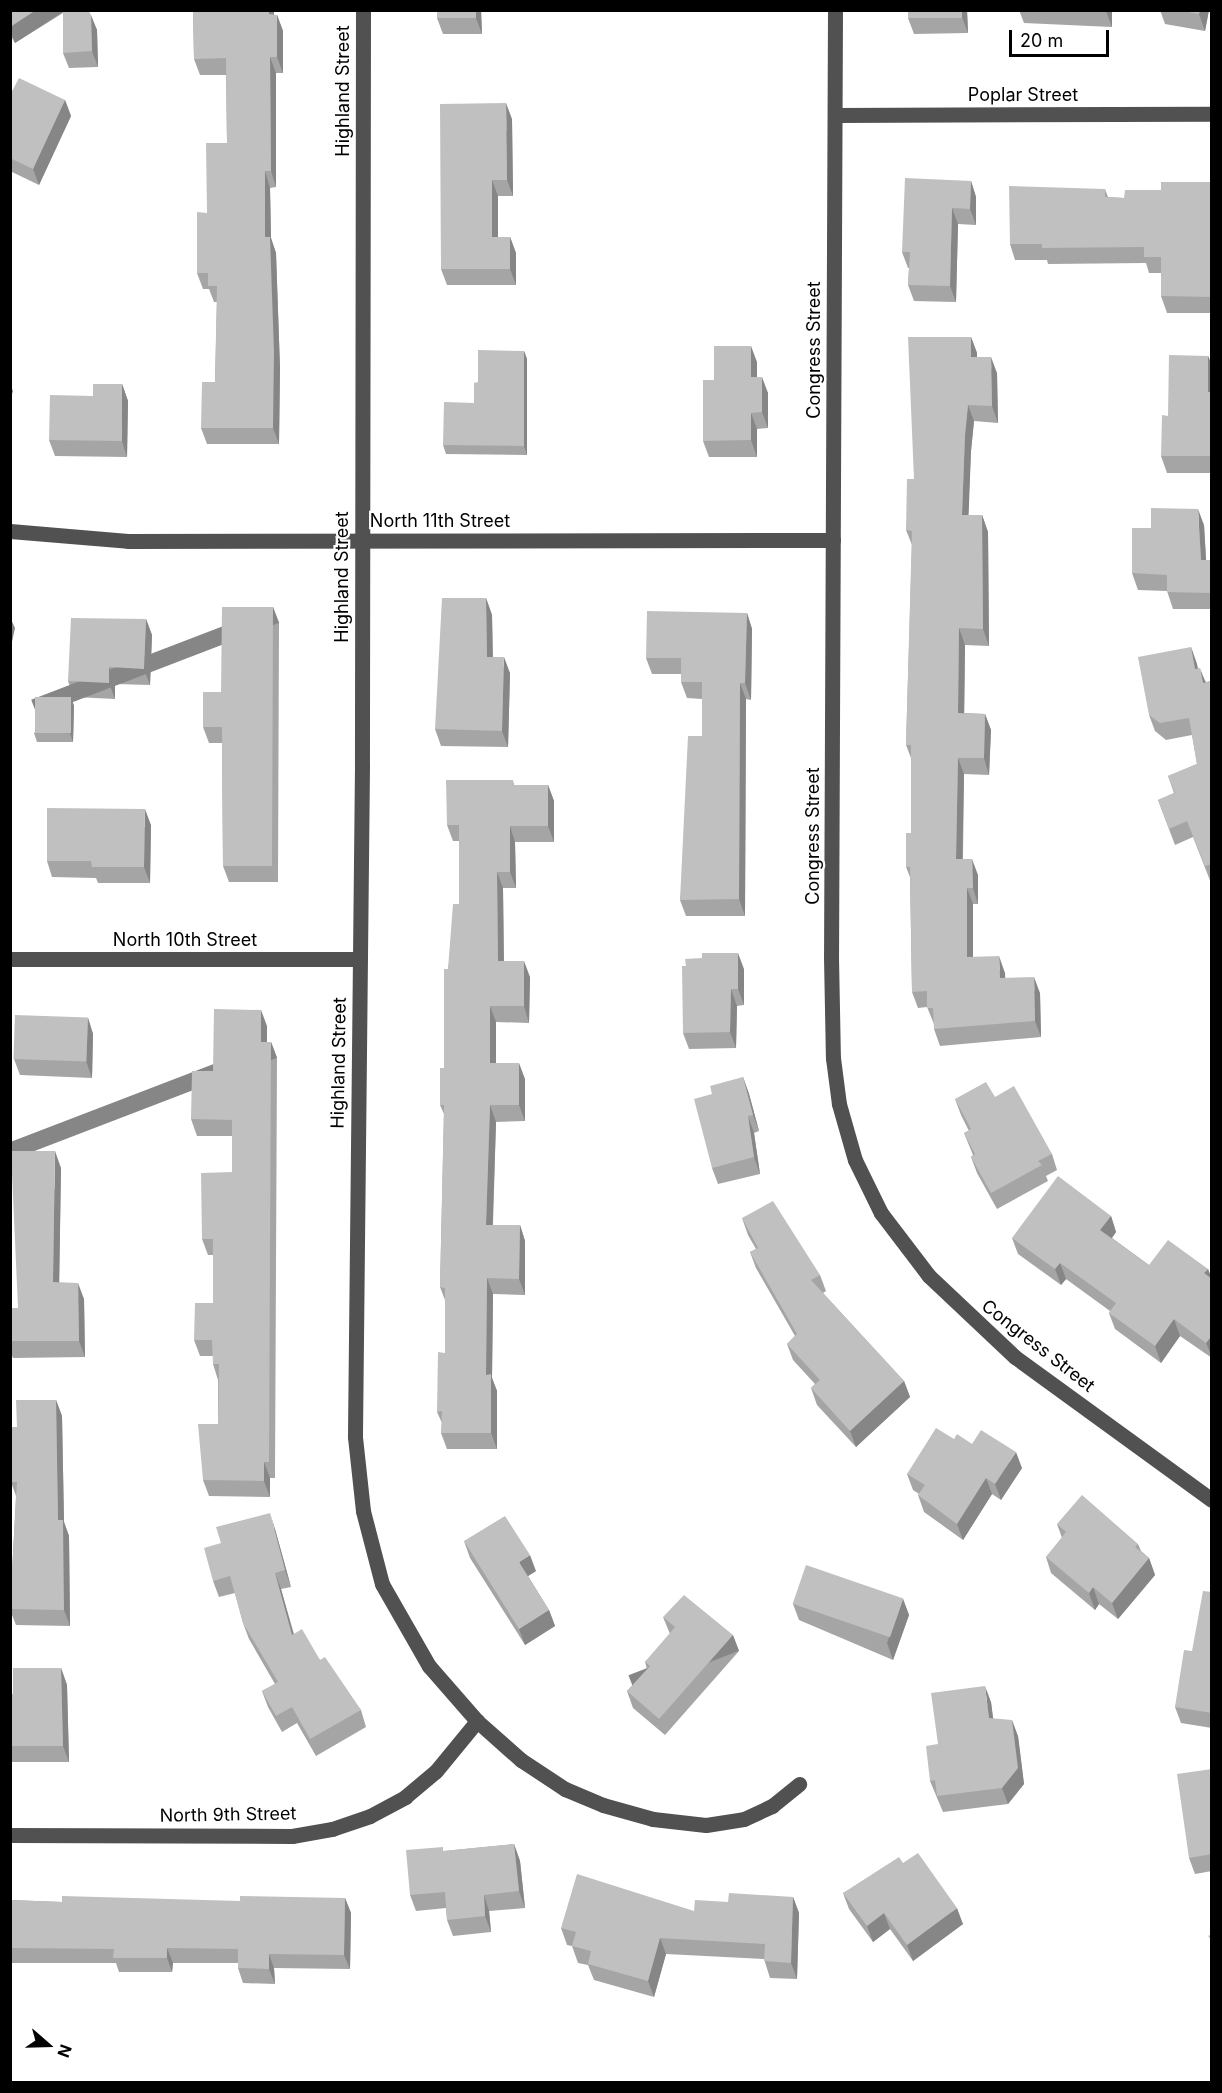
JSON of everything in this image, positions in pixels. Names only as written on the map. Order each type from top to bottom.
[{"type":"street","name":"Highland Street","points":[[363,10],[362,541],[355,1437],[363,1511],[382,1584],[429,1666],[477,1721],[521,1760],[565,1789],[603,1805],[653,1819],[706,1825],[744,1819],[772,1806],[799,1784]]},
{"type":"street","name":"Congress Street","points":[[835,10],[833,1058],[839,1104],[855,1160],[880,1214],[929,1276],[970,1319],[1015,1357],[1212,1500]]},
{"type":"street","name":"Poplar Street","points":[[834,115],[1212,114]]},
{"type":"street","name":"North 11th Street","points":[[10,531],[128,541],[833,540]]},
{"type":"street","name":"North 10th Street","points":[[10,959],[359,959]]},
{"type":"street","name":"North 9th Street","points":[[10,1835],[292,1836],[332,1829],[370,1816],[405,1797],[436,1772],[477,1721]]},
{"type":"building","points":[[10,10],[36,10],[10,27]]},
{"type":"building","points":[[63,10],[88,10],[91,15],[92,51],[63,53]]},
{"type":"building","points":[[193,10],[269,10],[269,14],[277,15],[277,57],[270,57],[271,171],[265,171],[265,237],[270,237],[274,352],[273,428],[201,428],[202,382],[215,382],[217,286],[208,286],[208,273],[197,273],[197,212],[207,213],[206,143],[227,143],[226,58],[194,59]]},
{"type":"building","points":[[437,10],[476,10],[476,18],[437,18]]},
{"type":"building","points":[[908,10],[962,10],[962,18],[908,18]]},
{"type":"building","points":[[1176,10],[1200,10],[1199,14]]},
{"type":"building","points":[[19,78],[65,100],[33,169],[10,158],[10,95]]},
{"type":"building","points":[[506,103],[507,180],[492,180],[492,237],[510,237],[510,269],[441,269],[440,104]]},
{"type":"building","points":[[905,178],[971,181],[970,209],[952,208],[950,286],[908,285],[910,252],[902,252]]},
{"type":"building","points":[[1161,182],[1212,182],[1212,297],[1161,296],[1161,257],[1144,257],[1144,247],[1042,248],[1042,244],[1010,244],[1009,186],[1105,189],[1105,197],[1124,198],[1125,190],[1161,190]]},
{"type":"building","points":[[908,337],[971,337],[971,357],[991,357],[992,406],[968,405],[962,515],[982,515],[983,629],[959,628],[958,713],[985,714],[984,758],[958,758],[956,859],[972,859],[973,888],[967,888],[967,957],[999,956],[1000,978],[1034,977],[1035,1021],[934,1029],[933,1008],[927,1008],[927,991],[912,992],[910,867],[906,867],[906,833],[911,833],[911,745],[906,745],[912,531],[906,530],[907,479],[914,479]]},
{"type":"building","points":[[714,346],[751,346],[751,377],[762,377],[762,412],[751,413],[751,440],[703,441],[703,380],[714,380]]},
{"type":"building","points":[[478,350],[524,351],[524,446],[443,445],[444,402],[474,403],[474,383],[478,382]]},
{"type":"building","points":[[1169,355],[1208,356],[1208,392],[1212,392],[1212,456],[1161,456],[1162,415],[1168,416]]},
{"type":"building","points":[[93,384],[122,384],[122,441],[49,440],[50,395],[93,396]]},
{"type":"building","points":[[1151,508],[1198,509],[1201,560],[1210,560],[1210,593],[1167,592],[1167,575],[1132,573],[1132,528],[1151,528]]},
{"type":"building","points":[[442,598],[486,598],[487,657],[504,657],[502,731],[435,729]]},
{"type":"building","points":[[222,607],[273,607],[272,866],[223,866],[222,727],[203,727],[203,692],[221,692]]},
{"type":"building","points":[[647,611],[747,613],[745,683],[740,683],[739,899],[680,900],[688,736],[702,736],[702,682],[681,682],[681,658],[646,658]]},
{"type":"building","points":[[71,618],[146,619],[144,669],[109,667],[109,683],[68,681]]},
{"type":"building","points":[[1191,647],[1195,669],[1200,668],[1203,683],[1212,681],[1212,864],[1205,866],[1187,821],[1169,829],[1158,800],[1175,793],[1168,776],[1197,764],[1189,718],[1160,723],[1149,715],[1138,657]]},
{"type":"building","points":[[35,697],[71,697],[71,733],[35,733]]},
{"type":"building","points":[[446,780],[513,780],[513,785],[548,785],[548,826],[510,826],[510,872],[497,872],[498,961],[524,961],[524,1006],[490,1006],[490,1063],[519,1063],[519,1105],[490,1105],[486,1225],[520,1225],[519,1279],[487,1278],[486,1375],[491,1374],[491,1433],[441,1433],[442,1411],[437,1412],[438,1352],[445,1353],[445,1288],[440,1287],[444,1105],[440,1105],[440,1068],[444,1068],[444,969],[448,969],[453,904],[459,904],[459,825],[447,825]]},
{"type":"building","points":[[47,808],[145,809],[144,867],[92,867],[91,861],[47,861]]},
{"type":"building","points":[[702,953],[738,953],[738,989],[731,989],[730,1032],[683,1033],[682,966],[686,966],[685,959],[702,958]]},
{"type":"building","points":[[214,1009],[261,1010],[261,1042],[271,1042],[269,1462],[264,1462],[264,1481],[203,1480],[198,1424],[218,1424],[219,1364],[213,1364],[212,1340],[194,1340],[195,1303],[213,1303],[213,1239],[202,1239],[201,1173],[232,1172],[232,1120],[191,1119],[192,1071],[213,1071]]},
{"type":"building","points":[[15,1015],[88,1018],[86,1062],[13,1059]]},
{"type":"building","points":[[743,1077],[753,1115],[748,1116],[754,1157],[712,1168],[694,1099],[712,1094],[710,1086]]},
{"type":"building","points":[[986,1082],[995,1097],[1014,1086],[1052,1154],[1038,1161],[1042,1165],[991,1193],[971,1157],[975,1154],[964,1133],[971,1129],[955,1099]]},
{"type":"building","points":[[11,1151],[55,1151],[53,1282],[78,1283],[79,1341],[10,1341],[10,1308],[18,1308]]},
{"type":"building","points":[[1058,1176],[1111,1216],[1100,1230],[1149,1265],[1168,1240],[1208,1269],[1204,1273],[1212,1279],[1210,1289],[1212,1290],[1212,1335],[1206,1343],[1174,1319],[1155,1346],[1109,1313],[1116,1303],[1060,1263],[1055,1269],[1012,1238]]},
{"type":"building","points":[[773,1201],[820,1275],[811,1280],[904,1381],[850,1431],[811,1388],[820,1380],[787,1344],[797,1334],[750,1252],[758,1248],[742,1218]]},
{"type":"building","points":[[16,1400],[56,1400],[58,1520],[63,1520],[64,1610],[10,1609],[17,1482],[11,1482],[10,1427],[17,1427]]},
{"type":"building","points":[[936,1428],[954,1439],[957,1434],[972,1444],[981,1430],[1016,1452],[995,1484],[986,1478],[957,1524],[918,1495],[925,1485],[907,1474]]},
{"type":"building","points":[[1082,1495],[1138,1544],[1135,1547],[1149,1558],[1112,1603],[1093,1587],[1089,1593],[1046,1557],[1066,1532],[1057,1524]]},
{"type":"building","points":[[270,1513],[285,1570],[275,1573],[292,1635],[302,1629],[320,1660],[325,1657],[361,1710],[310,1739],[292,1707],[276,1716],[262,1691],[278,1682],[243,1623],[230,1576],[213,1581],[204,1548],[221,1543],[216,1527]]},
{"type":"building","points":[[505,1516],[530,1555],[519,1562],[549,1610],[519,1629],[464,1541]]},
{"type":"building","points":[[806,1565],[903,1599],[890,1637],[793,1604]]},
{"type":"building","points":[[1203,1591],[1212,1592],[1212,1713],[1175,1707],[1184,1650],[1192,1651]]},
{"type":"building","points":[[684,1595],[733,1635],[659,1719],[627,1691],[650,1666],[645,1662],[675,1627],[663,1617]]},
{"type":"building","points":[[13,1668],[61,1668],[63,1746],[10,1746],[10,1694],[13,1694]]},
{"type":"building","points":[[985,1686],[989,1718],[1012,1720],[1018,1768],[1002,1788],[937,1796],[935,1780],[930,1781],[926,1746],[938,1744],[931,1693]]},
{"type":"building","points":[[1212,1769],[1212,1854],[1189,1858],[1177,1774]]},
{"type":"building","points":[[514,1844],[519,1891],[484,1895],[485,1916],[447,1920],[445,1892],[410,1895],[406,1850],[443,1847],[443,1851]]},
{"type":"building","points":[[918,1853],[957,1908],[907,1945],[884,1913],[867,1926],[843,1893],[899,1857],[903,1863]]},
{"type":"building","points":[[577,1874],[694,1911],[695,1900],[728,1902],[729,1893],[793,1897],[791,1963],[764,1961],[765,1944],[660,1938],[648,1981],[588,1964],[591,1951],[572,1946],[576,1932],[561,1928]]},
{"type":"building","points":[[62,1896],[240,1901],[240,1896],[345,1898],[344,1955],[269,1954],[269,1969],[238,1968],[238,1949],[167,1948],[167,1958],[113,1958],[114,1949],[10,1948],[10,1900],[62,1902]]}]
